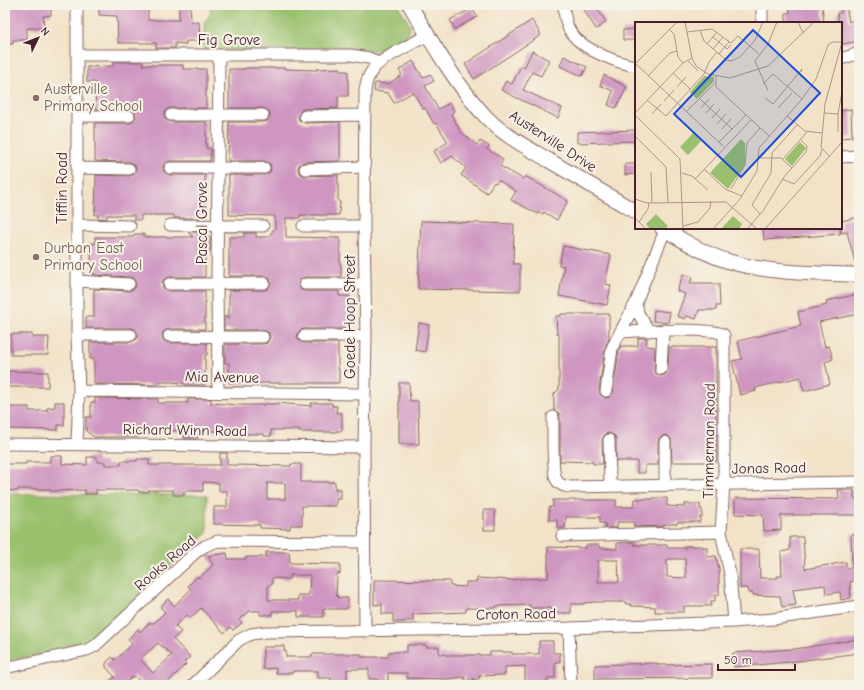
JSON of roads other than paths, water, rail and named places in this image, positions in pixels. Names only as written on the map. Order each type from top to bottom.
[{"type":"street","name":"Tifflin Road","points":[[77,5],[77,444]]},
{"type":"street","name":"Austerville Drive","points":[[410,5],[457,79],[474,103],[488,119],[508,135],[527,147],[635,211]]},
{"type":"street","points":[[564,5],[566,23],[573,35],[582,43],[594,51],[618,61],[635,66]]},
{"type":"street","points":[[762,5],[762,22]]},
{"type":"street","name":"Goede Hoop Street","points":[[365,632],[365,91],[367,79],[378,63],[428,35]]},
{"type":"street","points":[[842,59],[859,54]]},
{"type":"street","name":"Fig Grove","points":[[77,55],[351,55],[369,58],[378,63]]},
{"type":"street","name":"Pascal Grove","points":[[218,391],[217,225],[219,55]]},
{"type":"street","points":[[171,115],[263,115]]},
{"type":"street","points":[[305,116],[365,115]]},
{"type":"street","points":[[77,116],[129,116]]},
{"type":"street","points":[[842,157],[859,156]]},
{"type":"street","points":[[305,169],[365,167]]},
{"type":"street","points":[[78,168],[129,169]]},
{"type":"street","points":[[170,168],[264,168]]},
{"type":"street","points":[[77,225],[130,226]]},
{"type":"street","points":[[170,225],[263,226]]},
{"type":"street","points":[[304,226],[364,226]]},
{"type":"street","points":[[606,392],[612,348],[636,302],[664,229],[712,256],[748,267],[769,270],[859,275]]},
{"type":"street","points":[[77,281],[129,284]]},
{"type":"street","points":[[169,284],[264,283]]},
{"type":"street","points":[[305,284],[365,284]]},
{"type":"street","points":[[636,302],[638,313],[649,331]]},
{"type":"street","points":[[661,369],[663,330]]},
{"type":"street","name":"Timmerman Road","points":[[620,332],[663,330],[716,332],[724,335],[724,484],[721,532],[730,574],[734,622]]},
{"type":"street","points":[[77,335],[130,335]]},
{"type":"street","points":[[169,336],[263,337]]},
{"type":"street","points":[[304,336],[366,336]]},
{"type":"street","name":"Mia Avenue","points":[[78,391],[218,391],[364,394]]},
{"type":"street","name":"Jonas Road","points":[[553,417],[554,474],[559,484],[569,487],[859,482]]},
{"type":"street","points":[[609,440],[610,486]]},
{"type":"street","points":[[665,442],[665,485]]},
{"type":"street","name":"Richard Winn Road","points":[[5,444],[364,447]]},
{"type":"street","points":[[562,536],[721,532]]},
{"type":"street","name":"Rooks Road","points":[[5,668],[87,650],[95,646],[196,552],[205,546],[218,541],[364,542]]},
{"type":"street","name":"Croton Road","points":[[193,685],[239,640],[251,634],[266,632],[365,632],[569,628],[734,622],[773,619],[859,606]]},
{"type":"street","points":[[569,628],[571,685]]},
{"type":"place","name":"Austerville Primary School","points":[[36,98]]},
{"type":"place","name":"Durban East Primary School","points":[[36,257]]}]
